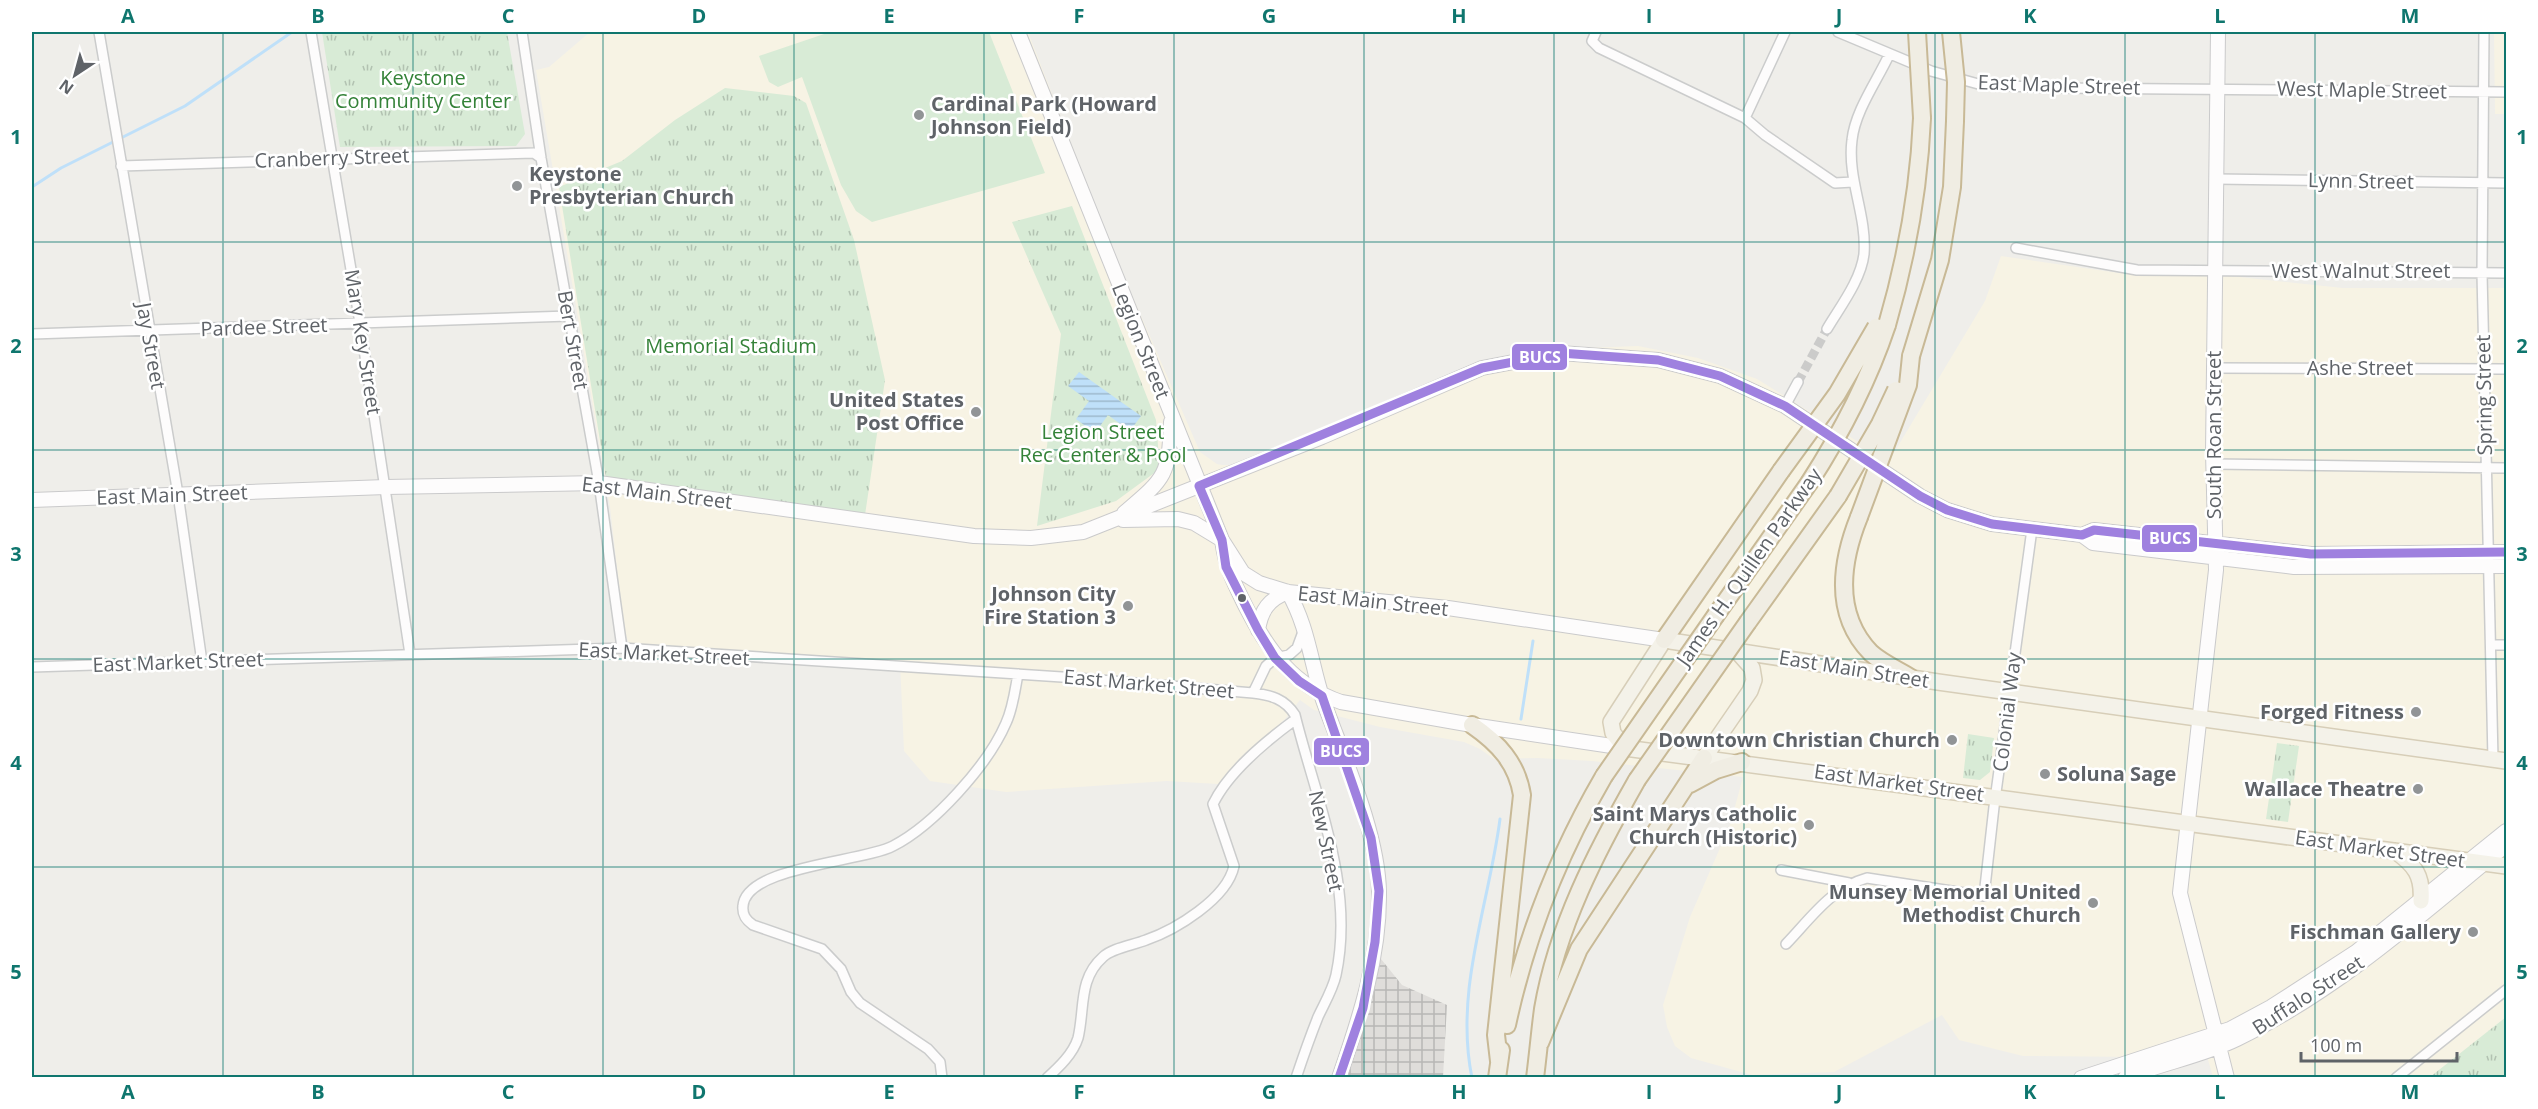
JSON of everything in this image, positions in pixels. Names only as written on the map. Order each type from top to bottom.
[{"type":"highway","points":[[1664,640],[1837,394],[1881,326],[1898,284],[1918,189],[1922,118],[1917,32]]},
{"type":"highway","name":"James H. Quillen Parkway","points":[[1535,1077],[1543,1010],[1564,931],[1596,854],[1636,780],[1838,496],[1880,424],[1911,356],[1941,249],[1952,187],[1956,81],[1951,32]]},
{"type":"highway","name":"James H. Quillen Parkway","points":[[1498,1069],[1516,983],[1538,912],[1563,852],[1604,776],[1837,440],[1858,399],[1881,326]]},
{"type":"highway","points":[[1911,356],[1908,385],[1848,548],[1843,573],[1843,589],[1848,612],[1856,631],[1871,653],[1911,678]]},
{"type":"highway","points":[[1472,725],[1507,756],[1516,770],[1522,795],[1496,1035],[1498,1069]]},
{"type":"highway","points":[[1540,1042],[1579,949],[1704,758]]},
{"type":"highway","points":[[1684,789],[1704,775],[1742,762]]},
{"type":"main road","name":"Legion Street","points":[[1018,32],[1222,540],[1226,567],[1275,658],[1299,681],[1322,696]]},
{"type":"main road","name":"South Roan Street","points":[[2218,32],[2213,465],[2216,559],[2181,898],[2227,1077]]},
{"type":"main road","name":"East Main Street","points":[[32,500],[386,487],[599,483],[974,536],[1031,538],[1065,536],[1115,520],[1482,368],[1549,354],[1658,360],[1736,382],[1785,406],[1941,508],[1985,523],[2082,535]]},
{"type":"main road","points":[[1115,520],[1157,485],[1164,476],[1170,453],[1172,416]]},
{"type":"main road","points":[[1115,520],[1186,520],[1222,540]]},
{"type":"main road","points":[[2082,535],[2094,530],[2320,554],[2489,559],[2506,566]]},
{"type":"main road","points":[[2082,535],[2093,543],[2216,559],[2314,568],[2489,559],[2506,552]]},
{"type":"main road","name":"East Main Street","points":[[1222,540],[1244,573],[1259,583],[1288,592],[1448,608],[1911,678],[2500,760]]},
{"type":"main road","points":[[1258,630],[1260,615],[1267,604],[1288,592],[1305,628],[1322,696],[1371,838],[1379,891],[1369,981],[1363,1008],[1339,1077]]},
{"type":"main road","points":[[1625,748],[1613,733],[1612,717],[1664,640]]},
{"type":"main road","points":[[1704,758],[1752,686],[1752,668],[1737,651]]},
{"type":"main road","name":"East Market Street","points":[[1322,696],[1341,702],[1472,725],[1625,748],[2506,866]]},
{"type":"main road","name":"Buffalo Street","points":[[2126,1077],[2218,1047],[2282,1016],[2345,974],[2477,862],[2506,831]]},
{"type":"main road","name":"Buffalo Street","points":[[2081,1077],[2230,1029],[2259,1014],[2326,973],[2421,901],[2506,845]]},
{"type":"main road","points":[[2395,850],[2410,861],[2419,874],[2421,901]]},
{"type":"street","name":"Jay Street","points":[[99,32],[177,494],[202,662]]},
{"type":"street","name":"Mary Key Street","points":[[311,32],[360,323],[410,654]]},
{"type":"street","name":"Bert Street","points":[[522,32],[541,158],[599,483],[622,648]]},
{"type":"street","points":[[1745,117],[1785,32]]},
{"type":"street","name":"East Maple Street","points":[[1838,32],[1931,71],[1982,85],[2217,89]]},
{"type":"street","name":"Spring Street","points":[[2484,32],[2482,273],[2485,468],[2491,645],[2500,760]]},
{"type":"street","points":[[1594,36],[1599,48],[1745,117],[1765,135],[1835,183],[1853,182]]},
{"type":"street","points":[[1827,328],[1855,280],[1864,255],[1863,228],[1850,168],[1852,137],[1862,110],[1890,55]]},
{"type":"street","name":"West Maple Street","points":[[2217,89],[2506,92]]},
{"type":"street","name":"Cranberry Street","points":[[121,166],[534,153],[541,158]]},
{"type":"street","name":"Lynn Street","points":[[2216,179],[2506,183]]},
{"type":"street","name":"West Walnut Street","points":[[2016,248],[2136,270],[2506,273]]},
{"type":"street","name":"Pardee Street","points":[[32,334],[569,316]]},
{"type":"street","name":"Ashe Street","points":[[2214,368],[2506,369]]},
{"type":"street","points":[[1785,406],[1798,382]]},
{"type":"street","points":[[2213,465],[2506,468]]},
{"type":"street","name":"Colonial Way","points":[[1849,883],[1881,878],[1984,896],[1995,796],[2032,530]]},
{"type":"street","points":[[1256,693],[1266,666],[1275,658],[1289,655],[1297,648],[1305,628]]},
{"type":"street","points":[[2491,645],[2506,645]]},
{"type":"street","name":"East Market Street","points":[[32,667],[622,648],[1018,674],[1256,693]]},
{"type":"street","points":[[942,1077],[940,1062],[928,1049],[860,1003],[851,992],[841,969],[822,949],[753,925],[746,920],[742,910],[744,896],[754,886],[789,873],[891,848],[912,834],[968,780],[998,740],[1007,721],[1018,674]]},
{"type":"street","name":"New Street","points":[[1256,693],[1277,698],[1289,705],[1296,719],[1324,813],[1336,868],[1341,946],[1335,978],[1296,1077]]},
{"type":"street","points":[[1047,1077],[1063,1064],[1078,1039],[1086,979],[1104,955],[1158,936],[1193,916],[1232,875],[1234,866],[1213,804],[1219,792],[1233,776],[1296,719]]},
{"type":"street","points":[[1781,870],[1849,883]]},
{"type":"street","points":[[1786,944],[1835,891],[1849,883]]},
{"type":"street","points":[[2396,1077],[2506,990]]},
{"type":"shaded area","points":[[590,32],[1028,32],[1113,251],[1200,452],[1222,465],[1232,465],[1476,365],[1584,348],[1638,346],[1698,358],[1757,379],[1889,461],[1985,301],[2001,256],[2119,273],[2230,276],[2343,288],[2506,288],[2506,1077],[2213,1077],[2202,1039],[2145,1057],[2023,1056],[1959,1040],[1942,1015],[1834,1072],[1752,1075],[1691,1058],[1675,1046],[1667,1027],[1663,1005],[1690,917],[1730,825],[1743,777],[1592,761],[1538,758],[1494,759],[1464,742],[1380,727],[1314,710],[1300,700],[1285,719],[1218,784],[1167,781],[1006,792],[930,781],[904,751],[900,662],[629,644],[624,629],[610,507],[536,70],[549,67]]},
{"type":"shaded area","points":[[2494,32],[2506,32],[2506,114],[2495,114]]},
{"type":"shaded area","points":[[1381,959],[1402,985],[1447,1005],[1443,1077],[1345,1078]]},
{"type":"green space","name":"Keystone Community Center","points":[[322,32],[507,32],[525,134],[516,146],[340,147]]},
{"type":"green space","name":"Cardinal Park (Howard Johnson Field)","points":[[830,32],[989,32],[1045,173],[872,222],[856,211],[841,185],[802,77],[778,87],[769,82],[759,56]]},
{"type":"green space","name":"Memorial Stadium","points":[[725,88],[794,96],[806,103],[854,240],[885,380],[865,515],[606,478],[559,187],[622,161],[675,120]]},
{"type":"green space","name":"Legion Street Rec Center & Pool","points":[[1072,206],[1156,420],[1159,459],[1157,471],[1116,501],[1037,526],[1061,334],[1012,222]]},
{"type":"green space","points":[[1968,734],[1994,738],[1990,772],[1980,780],[1963,778]]},
{"type":"green space","points":[[2277,743],[2299,746],[2288,822],[2266,819]]},
{"type":"green space","points":[[2506,1017],[2506,1077],[2430,1077]]},
{"type":"water","points":[[1079,372],[1141,416],[1130,431],[1108,415],[1095,433],[1076,419],[1089,401],[1068,386]]},
{"type":"waterway","points":[[32,187],[61,168],[185,106],[292,32]]},
{"type":"waterway","points":[[1521,719],[1533,641]]},
{"type":"waterway","points":[[1472,1078],[1467,1012],[1470,980],[1500,819]]},
{"type":"tunnel","points":[[1798,382],[1827,329]]},
{"type":"transit line","name":"BUCS","points":[[1339,1078],[1363,1008],[1375,942],[1379,891],[1371,838],[1322,696],[1299,681],[1275,658],[1258,630],[1226,567],[1222,540],[1199,486],[1482,368],[1560,353],[1658,360],[1720,376],[1785,406],[1920,496],[1947,510],[1992,524],[2082,535],[2094,530],[2311,554],[2506,552]]},
{"type":"place","name":"Cardinal Park (Howard Johnson Field)","points":[[919,115]]},
{"type":"place","name":"Keystone Presbyterian Church","points":[[517,186]]},
{"type":"place","name":"United States Post Office","points":[[976,412]]},
{"type":"place","name":"Johnson City Fire Station 3","points":[[1128,606]]},
{"type":"place","name":"Forged Fitness","points":[[2416,712]]},
{"type":"place","name":"Downtown Christian Church","points":[[1952,740]]},
{"type":"place","name":"Soluna Sage","points":[[2045,774]]},
{"type":"place","name":"Wallace Theatre","points":[[2418,789]]},
{"type":"place","name":"Saint Marys Catholic Church (Historic)","points":[[1809,825]]},
{"type":"place","name":"Munsey Memorial United Methodist Church","points":[[2093,903]]},
{"type":"place","name":"Fischman Gallery","points":[[2473,932]]}]
